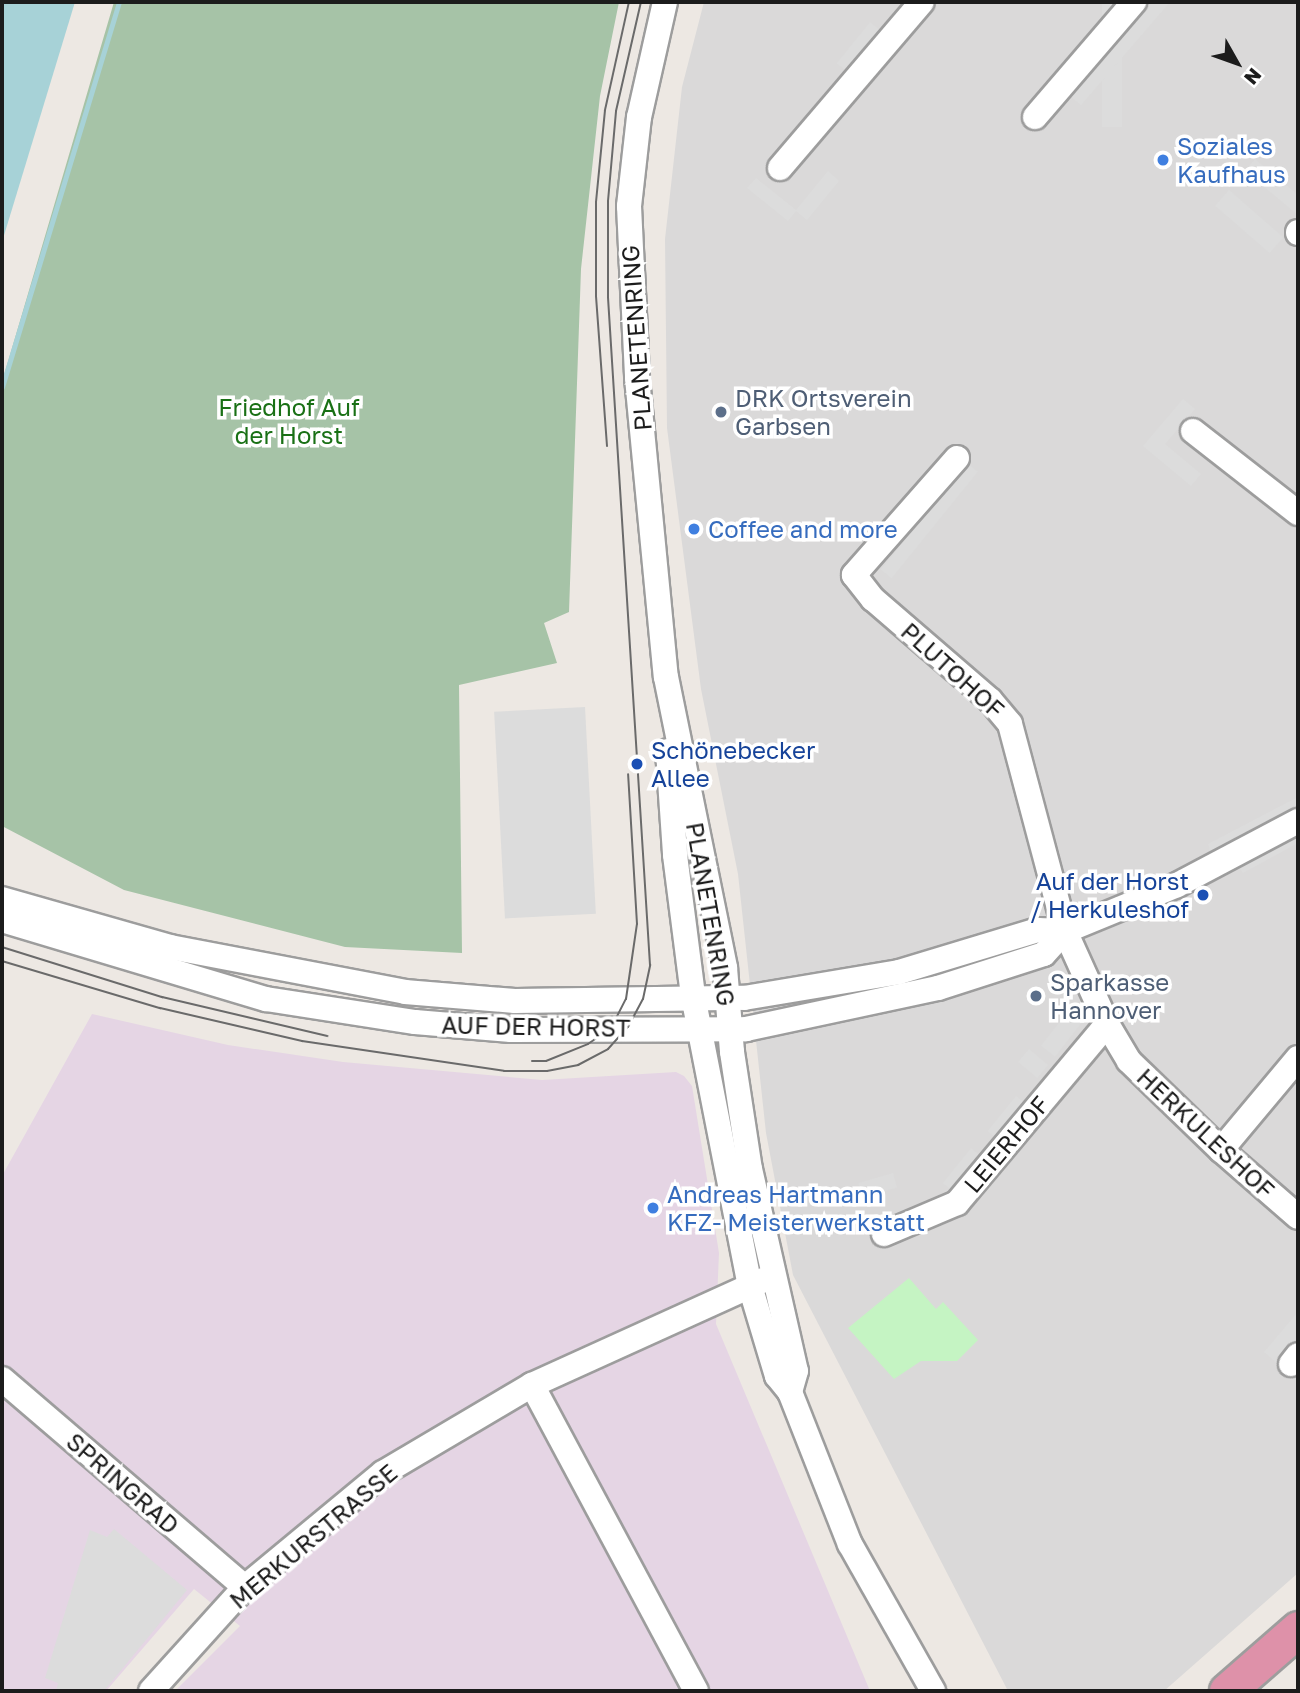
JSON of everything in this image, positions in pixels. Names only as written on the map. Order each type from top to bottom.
[{"type":"highway","points":[[1227,1691],[1298,1629]]},
{"type":"street","name":"PLANETENRING","points":[[665,2],[639,117],[629,206],[635,356],[666,677],[675,855],[699,1027]]},
{"type":"street","points":[[780,168],[922,2]]},
{"type":"street","points":[[1035,117],[1134,2]]},
{"type":"street","points":[[1193,430],[1298,513]]},
{"type":"street","name":"PLUTOHOF","points":[[957,458],[854,575],[873,599],[990,700],[1010,724],[1065,931]]},
{"type":"street","name":"PLANETENRING","points":[[666,677],[728,997],[730,1028]]},
{"type":"street","name":"AUF DER HORST","points":[[2,900],[170,947],[405,992],[515,1001],[728,997],[899,972],[1038,930],[1065,931],[1177,886],[1298,821]]},
{"type":"street","name":"AUF DER HORST","points":[[2,920],[266,999],[415,1023],[511,1030],[699,1027],[746,1029],[938,988],[1044,954],[1065,931]]},
{"type":"street","name":"HERKULESHOF","points":[[1065,931],[1107,1024],[1129,1061],[1152,1087],[1298,1217]]},
{"type":"street","name":"LEIERHOF","points":[[884,1234],[957,1203],[1107,1024]]},
{"type":"street","points":[[699,1027],[761,1282],[796,1371],[790,1392],[850,1544],[933,1691]]},
{"type":"street","points":[[730,1028],[750,1169],[761,1282]]},
{"type":"street","points":[[1221,1150],[1298,1058]]},
{"type":"street","name":"MERKURSTRASSE","points":[[151,1691],[245,1587],[383,1473],[532,1385],[761,1282]]},
{"type":"street","name":"SPRINGRAD","points":[[2,1379],[245,1587]]},
{"type":"street","points":[[532,1385],[695,1691]]},
{"type":"shaded area","points":[[704,2],[1298,2],[1298,1573],[1164,1691],[1008,1691],[793,1275],[766,1133],[738,874],[701,689],[667,428],[665,239],[682,87]]},
{"type":"shaded area","points":[[1102,2],[1122,2],[1122,127],[1102,127]]},
{"type":"shaded area","points":[[1152,2],[1170,2],[1081,105],[1071,97]]},
{"type":"shaded area","points":[[870,22],[881,31],[848,72],[837,63]]},
{"type":"shaded area","points":[[1255,159],[1298,195],[1298,215],[1245,171]]},
{"type":"shaded area","points":[[828,171],[839,181],[807,220],[796,211],[788,221],[747,188],[756,178],[796,210]]},
{"type":"shaded area","points":[[1229,190],[1283,237],[1270,253],[1215,206]]},
{"type":"shaded area","points":[[1183,399],[1195,409],[1165,444],[1201,474],[1191,486],[1143,446]]},
{"type":"shaded area","points":[[967,463],[978,472],[892,578],[881,569]]},
{"type":"shaded area","points":[[585,707],[596,914],[505,918],[494,712]]},
{"type":"shaded area","points":[[1298,797],[1298,804],[1210,851],[1208,844]]},
{"type":"shaded area","points":[[1298,832],[1298,843],[1243,873],[1239,867]]},
{"type":"shaded area","points":[[1068,1011],[1082,1022],[1055,1057],[1041,1046]]},
{"type":"shaded area","points":[[92,1014],[228,1045],[343,1062],[542,1080],[676,1072],[684,1076],[692,1086],[719,1253],[716,1324],[870,1691],[175,1691],[240,1626],[194,1589],[106,1691],[2,1691],[2,1176]]},
{"type":"shaded area","points":[[1029,1049],[1048,1065],[1037,1078],[1018,1062]]},
{"type":"shaded area","points":[[1016,1096],[1026,1104],[998,1139],[988,1131]]},
{"type":"shaded area","points":[[971,1148],[981,1156],[953,1191],[943,1183]]},
{"type":"shaded area","points":[[893,1173],[897,1187],[863,1197],[858,1183]]},
{"type":"shaded area","points":[[1298,1312],[1298,1382],[1264,1352]]},
{"type":"shaded area","points":[[114,1529],[187,1590],[104,1691],[56,1691],[58,1683],[45,1678],[90,1530],[107,1537]]},
{"type":"green space","name":"Friedhof Auf der Horst","points":[[114,2],[619,2],[600,96],[581,269],[569,612],[544,623],[557,663],[459,685],[462,953],[345,947],[124,890],[2,826],[2,382]]},
{"type":"green space","points":[[909,1278],[936,1309],[943,1302],[978,1340],[957,1361],[921,1361],[894,1379],[848,1328]]},
{"type":"water","points":[[2,2],[75,2],[2,242]]},
{"type":"waterway","points":[[2,387],[119,2]]},
{"type":"tram line","points":[[607,446],[596,296],[596,202],[605,110],[629,2]]},
{"type":"tram line","points":[[2,961],[160,1008],[302,1041],[504,1071],[547,1071],[578,1065],[608,1049],[628,1027],[643,999],[650,965],[608,297],[608,201],[616,111],[641,2]]},
{"type":"tram line","points":[[532,1061],[546,1061],[588,1044],[611,1028],[626,999],[637,924],[628,774]]},
{"type":"tram line","points":[[2,947],[162,997],[327,1036]]},
{"type":"place","name":"Soziales Kaufhaus","points":[[1163,160]]},
{"type":"place","name":"DRK Ortsverein Garbsen","points":[[721,412]]},
{"type":"place","name":"Coffee and more","points":[[694,529]]},
{"type":"place","name":"Schönebecker Allee","points":[[637,764]]},
{"type":"place","name":"Auf der Horst / Herkuleshof","points":[[1203,895]]},
{"type":"place","name":"Sparkasse Hannover","points":[[1036,996]]},
{"type":"place","name":"Andreas Hartmann KFZ- Meisterwerkstatt","points":[[653,1208]]}]
